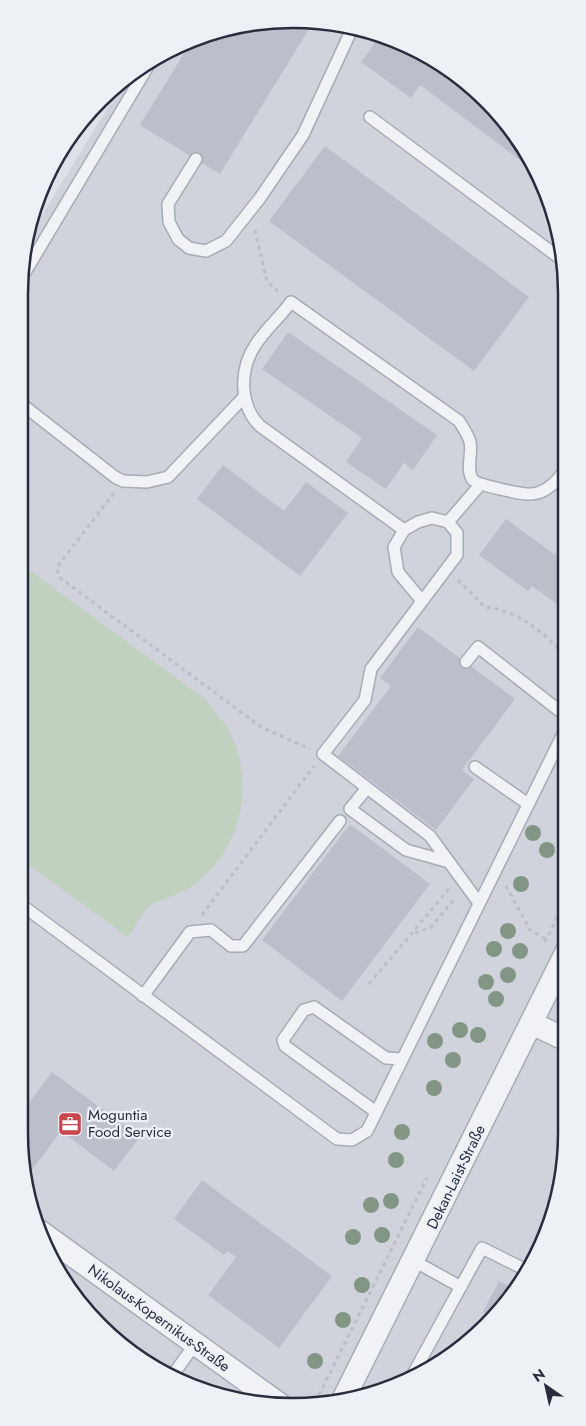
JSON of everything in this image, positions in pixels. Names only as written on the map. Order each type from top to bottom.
[{"type":"street","name":"Dekan-Laist-Straße","points":[[347,1393],[414,1262],[559,967]]},
{"type":"street","points":[[531,1023],[559,1036]]},
{"type":"street","name":"Nikolaus-Kopernikus-Straße","points":[[50,1239],[269,1397]]},
{"type":"lane","points":[[196,160],[168,204],[169,222],[178,239],[189,248],[206,250],[226,241],[260,198],[303,135],[350,34]]},
{"type":"lane","points":[[29,265],[144,72]]},
{"type":"lane","points":[[370,118],[555,255]]},
{"type":"lane","points":[[404,530],[260,426],[250,416],[244,397],[244,380],[249,358],[256,344],[291,302],[459,422],[470,441],[472,454],[470,471],[472,480],[480,484],[532,494],[548,488],[559,476]]},
{"type":"lane","points":[[27,408],[123,481],[147,482],[168,477],[244,397]]},
{"type":"lane","points":[[448,522],[480,484]]},
{"type":"lane","points":[[422,602],[398,572],[394,547],[404,530],[418,522],[432,518],[448,522],[456,533],[457,555],[447,568],[422,602],[372,669],[365,700],[322,754],[430,836],[480,903]]},
{"type":"lane","points":[[466,662],[478,647],[559,711]]},
{"type":"lane","points":[[27,909],[337,1139],[352,1140],[367,1131],[559,742]]},
{"type":"lane","points":[[475,767],[528,804]]},
{"type":"lane","points":[[367,788],[350,809],[406,850],[449,862]]},
{"type":"lane","points":[[144,996],[190,932],[211,930],[231,946],[243,946],[340,821]]},
{"type":"lane","points":[[376,1112],[286,1046],[283,1040],[304,1010],[314,1007],[386,1058],[402,1059]]},
{"type":"lane","points":[[416,1368],[482,1248],[522,1268]]},
{"type":"lane","points":[[414,1262],[461,1287]]},
{"type":"lane","points":[[176,1371],[195,1344]]},
{"type":"path","points":[[260,223],[254,231],[267,282],[291,302]]},
{"type":"path","points":[[123,481],[57,567],[59,577],[260,727],[322,754],[190,932]]},
{"type":"path","points":[[447,568],[485,607],[502,608],[549,637],[559,649]]},
{"type":"path","points":[[414,933],[431,927],[466,884]]},
{"type":"path","points":[[369,984],[447,893]]},
{"type":"path","points":[[512,897],[530,930],[546,940]]},
{"type":"shaded area","points":[[276,28],[310,28],[362,37],[395,48],[426,63],[455,82],[481,105],[514,145],[538,191],[549,224],[556,258],[559,293],[559,1133],[556,1168],[549,1202],[538,1235],[514,1281],[493,1308],[468,1333],[441,1354],[395,1378],[362,1389],[310,1398],[258,1396],[208,1384],[160,1363],[118,1333],[82,1295],[55,1250],[37,1202],[30,1168],[27,1133],[27,293],[30,258],[37,223],[115,96],[145,72],[191,48],[224,37]]},
{"type":"green space","points":[[27,569],[205,699],[227,727],[236,747],[241,765],[242,802],[232,838],[223,854],[212,869],[195,885],[150,905],[128,937],[27,864]]},
{"type":"building","points":[[276,28],[310,28],[220,174],[140,125],[186,50],[241,33]]},
{"type":"building","points":[[376,41],[410,55],[441,72],[468,93],[493,118],[514,145],[525,164],[420,85],[411,98],[361,62]]},
{"type":"building","points":[[325,146],[529,297],[474,371],[269,221]]},
{"type":"building","points":[[288,332],[437,435],[413,470],[404,463],[386,489],[346,462],[362,438],[262,369]]},
{"type":"building","points":[[223,465],[284,511],[306,482],[348,513],[300,576],[197,499]]},
{"type":"building","points":[[506,519],[555,555],[559,550],[559,606],[532,586],[528,591],[479,555]]},
{"type":"building","points":[[418,627],[515,699],[462,770],[474,779],[436,830],[338,756],[391,686],[380,678]]},
{"type":"building","points":[[350,824],[430,884],[342,1001],[262,940]]},
{"type":"building","name":"Moguntia Food Service","points":[[52,1072],[140,1137],[114,1171],[61,1131],[31,1172],[27,1133],[27,1105]]},
{"type":"building","points":[[202,1180],[332,1276],[279,1348],[208,1295],[236,1257],[227,1251],[224,1255],[174,1219]]},
{"type":"building","points":[[499,1281],[510,1287],[487,1314],[483,1312]]},
{"type":"place","name":"Moguntia Food Service","points":[[70,1124]]}]
